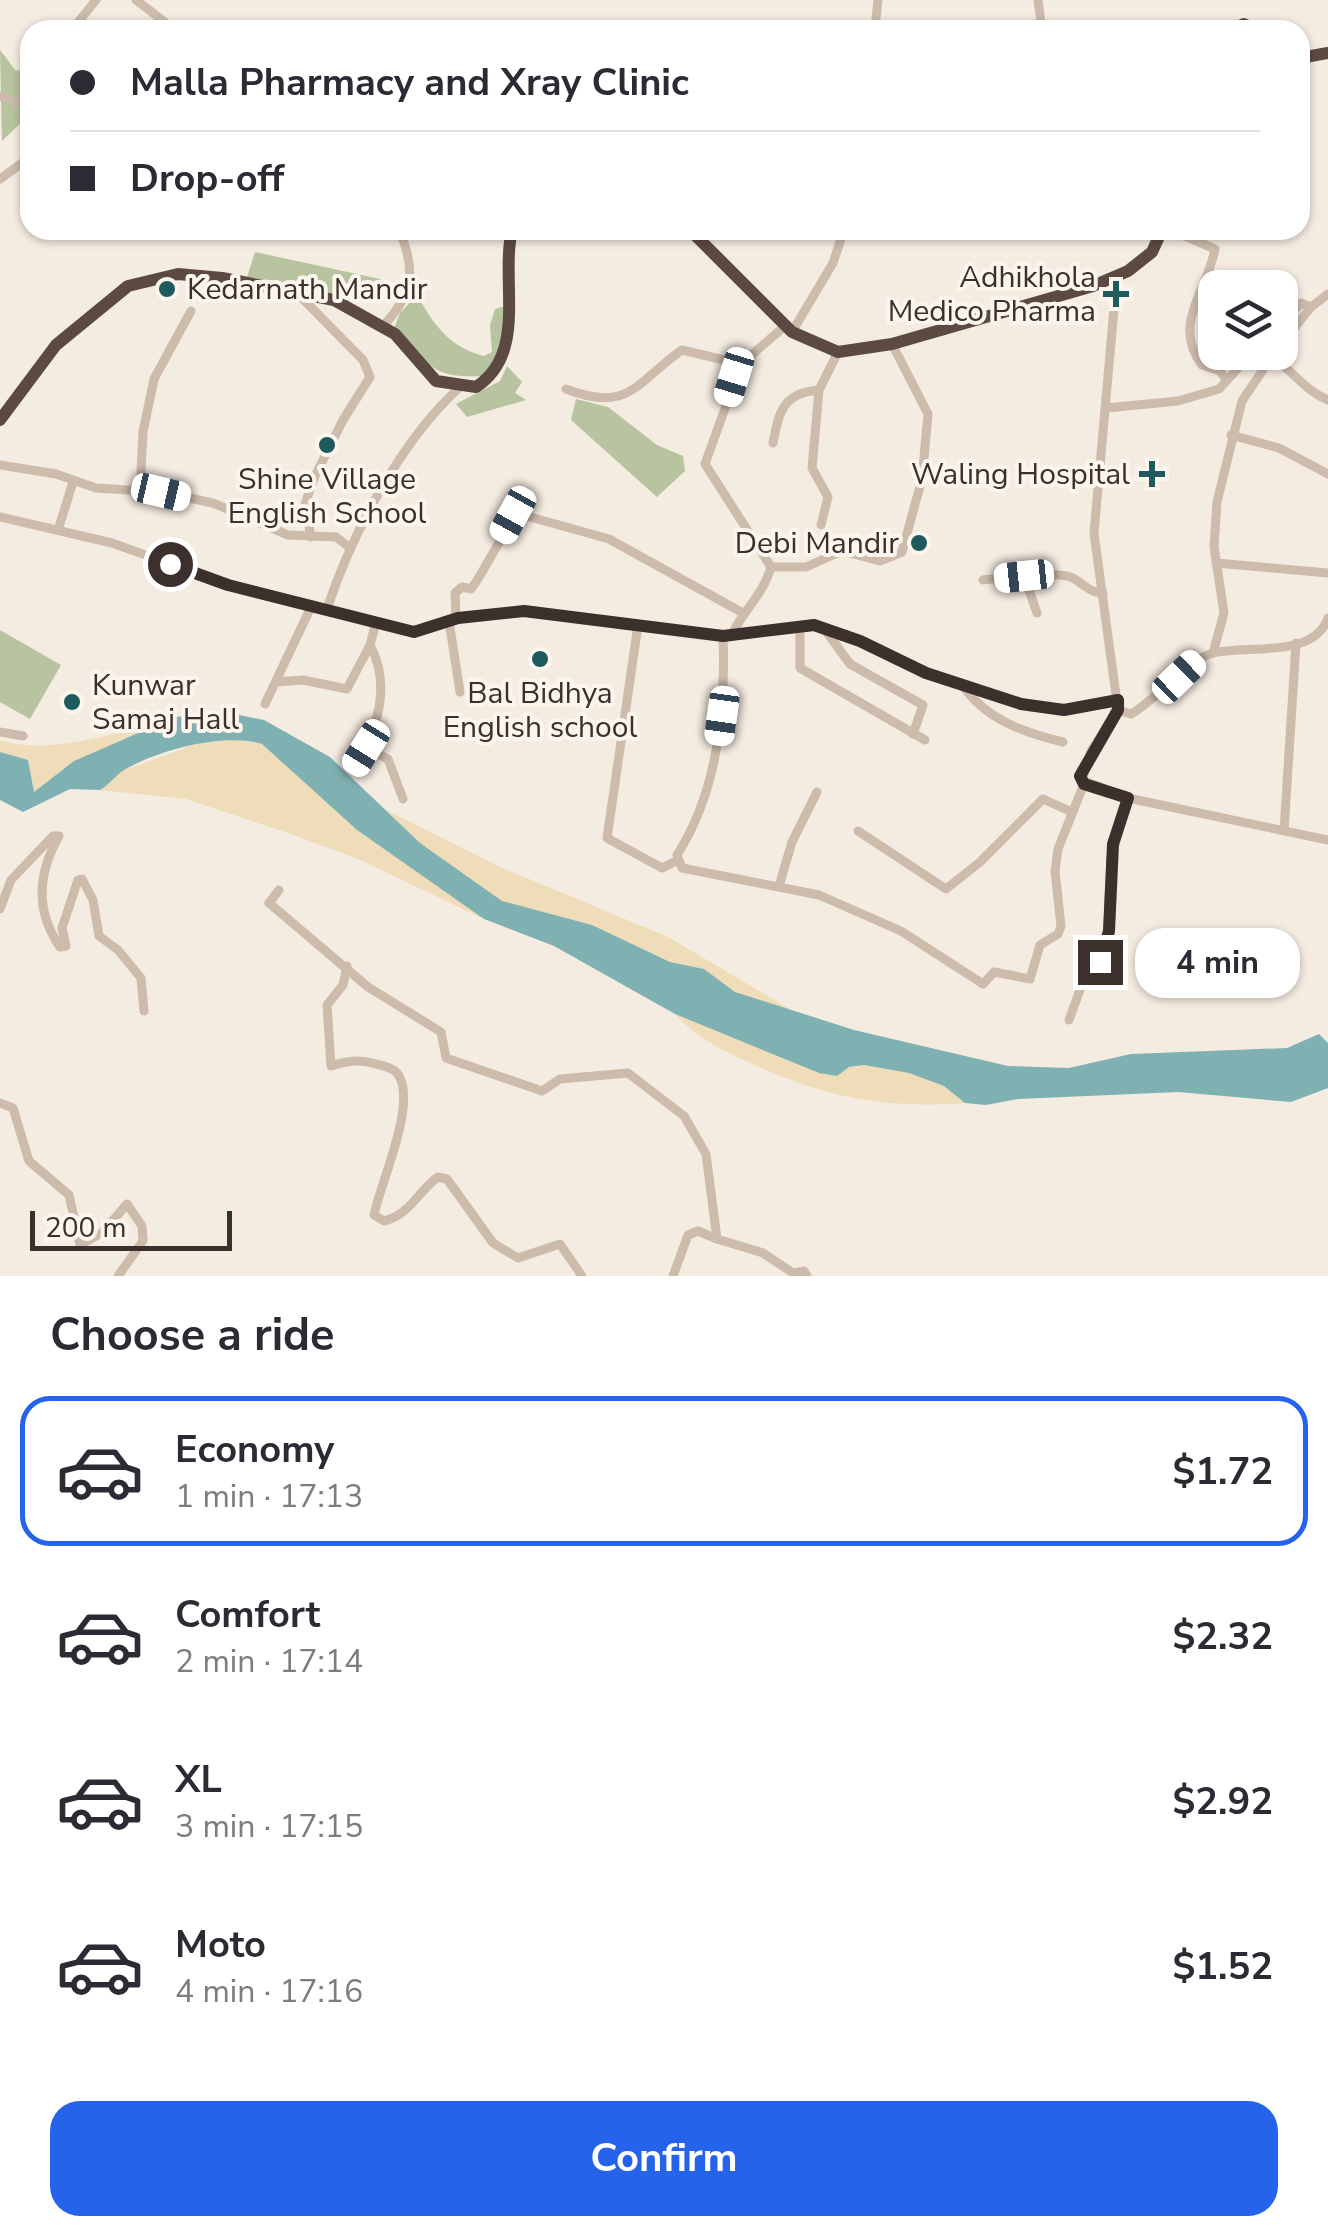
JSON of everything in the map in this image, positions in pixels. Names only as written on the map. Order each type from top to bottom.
[{"type":"highway","points":[[0,420],[56,346],[128,286],[178,274],[294,290],[334,300],[406,344],[436,381],[476,386],[489,378],[508,344],[506,266],[510,240]]},
{"type":"highway","points":[[700,240],[789,329],[838,352],[892,344],[1117,276],[1144,261],[1156,240]]},
{"type":"street","points":[[136,0],[162,20]]},
{"type":"street","points":[[876,20],[878,0]]},
{"type":"street","points":[[382,327],[402,306],[413,281],[402,240]]},
{"type":"street","points":[[771,568],[705,468],[742,364],[789,329],[833,263],[841,240]]},
{"type":"street","points":[[1196,240],[1215,248],[1206,284],[1194,299],[1188,334],[1202,365],[1220,371],[1226,379]]},
{"type":"street","points":[[676,861],[682,868],[819,895],[902,931],[983,984],[994,972],[1030,979],[1040,945],[1058,934],[1062,926],[1055,871],[1062,831],[1084,784],[1083,767],[1118,705],[1094,533],[1117,276]]},
{"type":"street","points":[[294,290],[363,360],[370,377],[342,420],[314,478],[305,504],[311,536]]},
{"type":"street","points":[[1298,323],[1328,294]]},
{"type":"street","points":[[1298,306],[1301,303],[1311,307]]},
{"type":"street","points":[[140,490],[143,432],[154,380],[191,311]]},
{"type":"street","points":[[771,568],[806,566],[842,551],[880,560],[902,552],[922,479],[928,414],[892,344]]},
{"type":"street","points":[[566,388],[594,399],[621,396],[643,385],[682,350],[742,364]]},
{"type":"street","points":[[822,525],[828,497],[814,476],[811,443],[819,390],[838,352]]},
{"type":"street","points":[[1106,408],[1178,401],[1219,389],[1235,370]]},
{"type":"street","points":[[1213,653],[1224,612],[1216,563],[1217,502],[1242,401],[1262,370]]},
{"type":"street","points":[[1291,370],[1300,384],[1328,400]]},
{"type":"street","points":[[326,609],[349,547],[422,426],[462,386]]},
{"type":"street","points":[[773,443],[782,405],[794,394],[819,390]]},
{"type":"street","points":[[1231,435],[1278,448],[1328,474]]},
{"type":"street","points":[[0,465],[96,488],[140,490],[213,503],[288,535],[336,538],[349,547]]},
{"type":"street","points":[[58,530],[73,482]]},
{"type":"street","points":[[460,692],[452,620],[455,593],[462,587],[471,588],[478,580],[516,513],[609,539],[742,613]]},
{"type":"street","points":[[0,517],[112,543],[228,585],[418,632],[452,620],[524,611],[728,635],[823,627],[926,673],[1044,708],[1118,705],[1131,714],[1162,694],[1195,662],[1213,653],[1296,644],[1313,637],[1328,618]]},
{"type":"street","points":[[1216,563],[1328,572]]},
{"type":"street","points":[[638,625],[607,838],[662,868],[676,861],[715,761],[728,635],[766,584],[771,568]]},
{"type":"street","points":[[1024,576],[1037,612]]},
{"type":"street","points":[[983,580],[1073,577],[1089,591],[1103,593]]},
{"type":"street","points":[[265,704],[312,605]]},
{"type":"street","points":[[276,682],[303,680],[346,689],[370,645],[376,622]]},
{"type":"street","points":[[800,626],[800,668],[924,740]]},
{"type":"street","points":[[823,627],[850,664],[921,702],[924,709],[913,734]]},
{"type":"street","points":[[1284,831],[1296,644]]},
{"type":"street","points":[[353,769],[366,748],[384,677],[370,645]]},
{"type":"street","points":[[962,684],[980,706],[1020,730],[1063,742]]},
{"type":"street","points":[[0,732],[23,736]]},
{"type":"street","points":[[366,748],[388,759],[403,800]]},
{"type":"street","points":[[1084,784],[1128,798],[1328,840]]},
{"type":"street","points":[[779,886],[792,842],[817,792]]},
{"type":"street","points":[[1069,1020],[1084,979],[1100,962],[1107,942],[1110,859],[1128,798]]},
{"type":"street","points":[[858,832],[946,888],[980,862],[1043,799],[1072,812]]},
{"type":"street","points":[[0,909],[11,880],[53,836],[59,836],[47,857],[40,894],[51,935],[60,947],[66,946],[62,928],[78,880],[82,879],[92,900],[99,936],[118,950],[142,978],[144,1011]]},
{"type":"street","points":[[279,890],[269,903],[368,987],[441,1032],[446,1058],[470,1062],[542,1091],[560,1079],[628,1073],[684,1116],[706,1154],[717,1240]]},
{"type":"street","points":[[346,966],[343,985],[327,1005],[331,1066],[349,1060],[368,1061],[392,1068],[402,1082],[396,1146],[374,1216],[384,1221],[399,1218],[429,1184],[438,1177],[446,1179],[494,1243],[518,1258],[560,1244],[582,1276]]},
{"type":"street","points":[[0,1104],[13,1108],[29,1161],[68,1195],[80,1245],[104,1232],[127,1204],[135,1214],[142,1226],[143,1242],[118,1276]]},
{"type":"street","points":[[674,1276],[688,1235],[698,1230],[717,1240],[763,1253],[782,1268],[804,1271],[807,1276]]},
{"type":"green space","points":[[0,50],[16,71],[20,70],[20,124],[2,141]]},
{"type":"green space","points":[[255,252],[380,279],[380,302],[247,277]]},
{"type":"green space","points":[[417,295],[444,333],[461,347],[484,356],[492,352],[490,325],[495,309],[505,306],[504,350],[482,376],[439,371],[394,328],[400,313]]},
{"type":"green space","points":[[507,366],[522,382],[515,393],[526,400],[467,417],[456,404],[500,381]]},
{"type":"green space","points":[[576,399],[608,407],[657,445],[683,456],[685,471],[657,497],[571,420]]},
{"type":"green space","points":[[0,630],[61,665],[30,719],[0,702]]},
{"type":"sand","points":[[171,719],[74,761],[34,792],[28,760],[0,752],[0,740],[41,746],[64,744]]},
{"type":"sand","points":[[234,739],[262,744],[357,830],[484,919],[358,859],[288,833],[186,799],[100,790],[122,771],[196,744]]},
{"type":"sand","points":[[386,810],[498,866],[668,937],[795,1012],[735,992],[704,969],[670,962],[592,925],[502,901],[420,843]]},
{"type":"sand","points":[[675,1014],[819,1073],[863,1065],[909,1073],[944,1086],[965,1103],[879,1102],[800,1084],[726,1051],[700,1036]]},
{"type":"water","points":[[224,712],[264,720],[330,757],[420,843],[502,901],[592,925],[670,962],[704,969],[735,992],[854,1030],[1008,1066],[1069,1068],[1131,1054],[1287,1048],[1319,1034],[1328,1043],[1328,1088],[1291,1102],[1178,1092],[1018,1099],[986,1105],[965,1103],[944,1086],[909,1073],[864,1065],[849,1067],[837,1076],[819,1073],[675,1014],[554,946],[484,919],[357,830],[262,744],[229,740],[173,750],[124,770],[100,790],[70,789],[23,812],[0,800],[0,752],[28,760],[34,792],[74,761],[175,717]]},
{"type":"place","name":"Kedarnath Mandir","points":[[167,289]]},
{"type":"place","name":"Adhikhola Medico Pharma","points":[[1116,294]]},
{"type":"place","name":"Shine Village English School","points":[[327,445]]},
{"type":"place","name":"Waling Hospital","points":[[1152,474]]},
{"type":"place","name":"Debi Mandir","points":[[919,543]]},
{"type":"place","name":"Bal Bidhya English school","points":[[540,659]]},
{"type":"place","name":"Kunwar Samaj Hall","points":[[72,702]]},
{"type":"route","points":[[170,564],[228,585],[414,632],[473,615],[524,611],[723,636],[814,625],[860,641],[926,673],[1021,704],[1064,710],[1085,703],[1118,700],[1118,710],[1080,776],[1084,784],[1128,798],[1113,844],[1109,931],[1100,962]]}]
